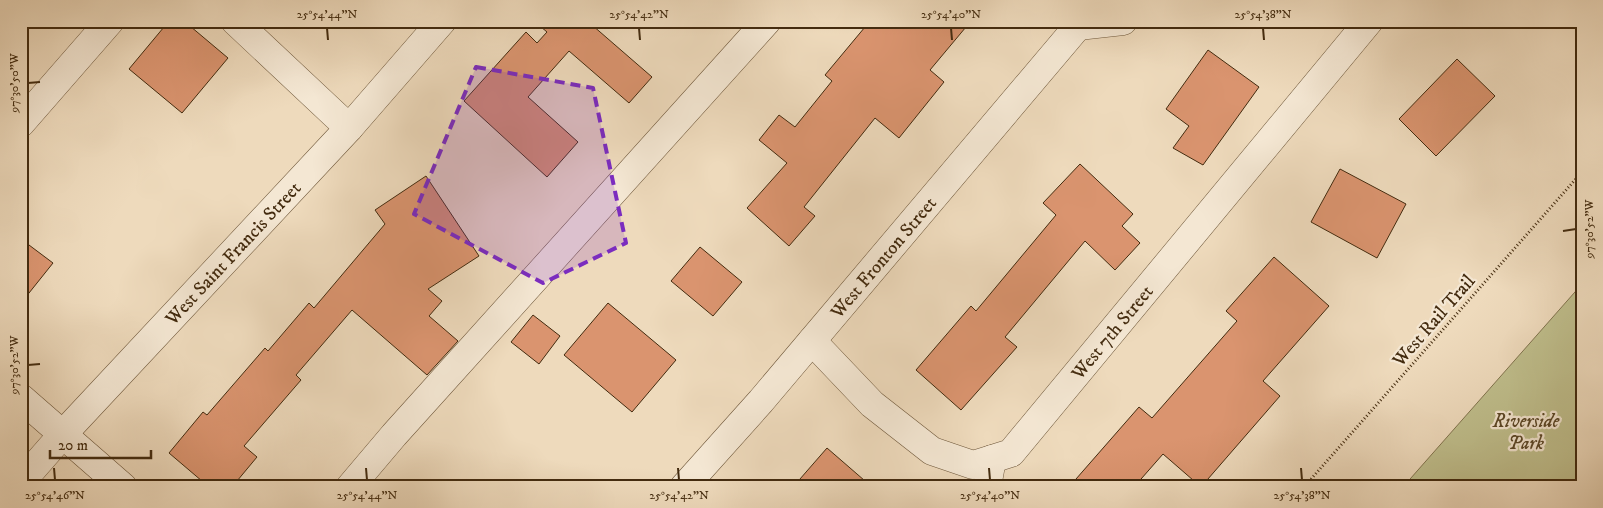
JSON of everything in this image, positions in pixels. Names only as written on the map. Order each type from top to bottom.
[{"type":"street","points":[[21,123],[110,21]]},
{"type":"street","points":[[235,21],[349,128]]},
{"type":"street","name":"West Saint Francis Street","points":[[21,482],[63,434],[349,128],[442,21]]},
{"type":"street","points":[[350,487],[394,435],[767,21]]},
{"type":"street","points":[[1075,24],[1123,21]]},
{"type":"street","name":"West 7th Street","points":[[812,341],[872,404],[932,451],[973,465],[1010,453],[1369,21]]},
{"type":"street","name":"West Fronton Street","points":[[684,487],[812,341],[1075,24]]},
{"type":"street","points":[[21,398],[123,487]]},
{"type":"street","points":[[987,487],[992,459]]},
{"type":"path","name":"West Rail Trail","points":[[1304,487],[1582,172]]},
{"type":"highlighted area","points":[[476,67],[593,88],[626,243],[543,283],[414,214]]},
{"type":"green space","name":"Riverside Park","points":[[1582,284],[1582,487],[1403,487]]},
{"type":"building","points":[[169,21],[184,21],[228,58],[182,113],[129,69]]},
{"type":"building","points":[[534,21],[595,21],[592,25],[652,77],[629,103],[569,51],[528,97],[578,142],[547,177],[464,101],[526,32],[537,43],[547,32]]},
{"type":"building","points":[[870,21],[971,21],[930,70],[944,82],[899,138],[875,118],[804,207],[815,216],[789,246],[747,208],[787,163],[759,140],[779,115],[795,127],[832,81],[825,75]]},
{"type":"building","points":[[1208,50],[1259,87],[1203,165],[1173,148],[1189,126],[1166,109]]},
{"type":"building","points":[[1457,59],[1495,96],[1436,156],[1399,119]]},
{"type":"building","points":[[1080,164],[1133,214],[1122,226],[1140,243],[1115,270],[1085,241],[1005,337],[1017,347],[961,410],[916,370],[971,306],[976,311],[1056,215],[1043,203]]},
{"type":"building","points":[[1340,169],[1406,204],[1377,258],[1311,222]]},
{"type":"building","points":[[426,176],[479,256],[428,289],[442,301],[429,316],[458,341],[427,375],[352,310],[296,375],[301,380],[244,446],[257,457],[232,487],[209,487],[169,453],[203,412],[207,415],[265,348],[268,351],[309,303],[314,308],[385,224],[375,210]]},
{"type":"building","points":[[21,239],[53,263],[21,303]]},
{"type":"building","points":[[700,247],[742,282],[713,316],[671,281]]},
{"type":"building","points":[[1274,257],[1329,306],[1263,381],[1280,396],[1201,487],[1163,454],[1134,487],[1069,487],[1139,407],[1152,418],[1237,321],[1226,311]]},
{"type":"building","points":[[608,303],[676,360],[632,412],[564,355]]},
{"type":"building","points":[[533,315],[560,336],[539,364],[511,342]]},
{"type":"building","points":[[827,448],[872,487],[793,487]]}]
